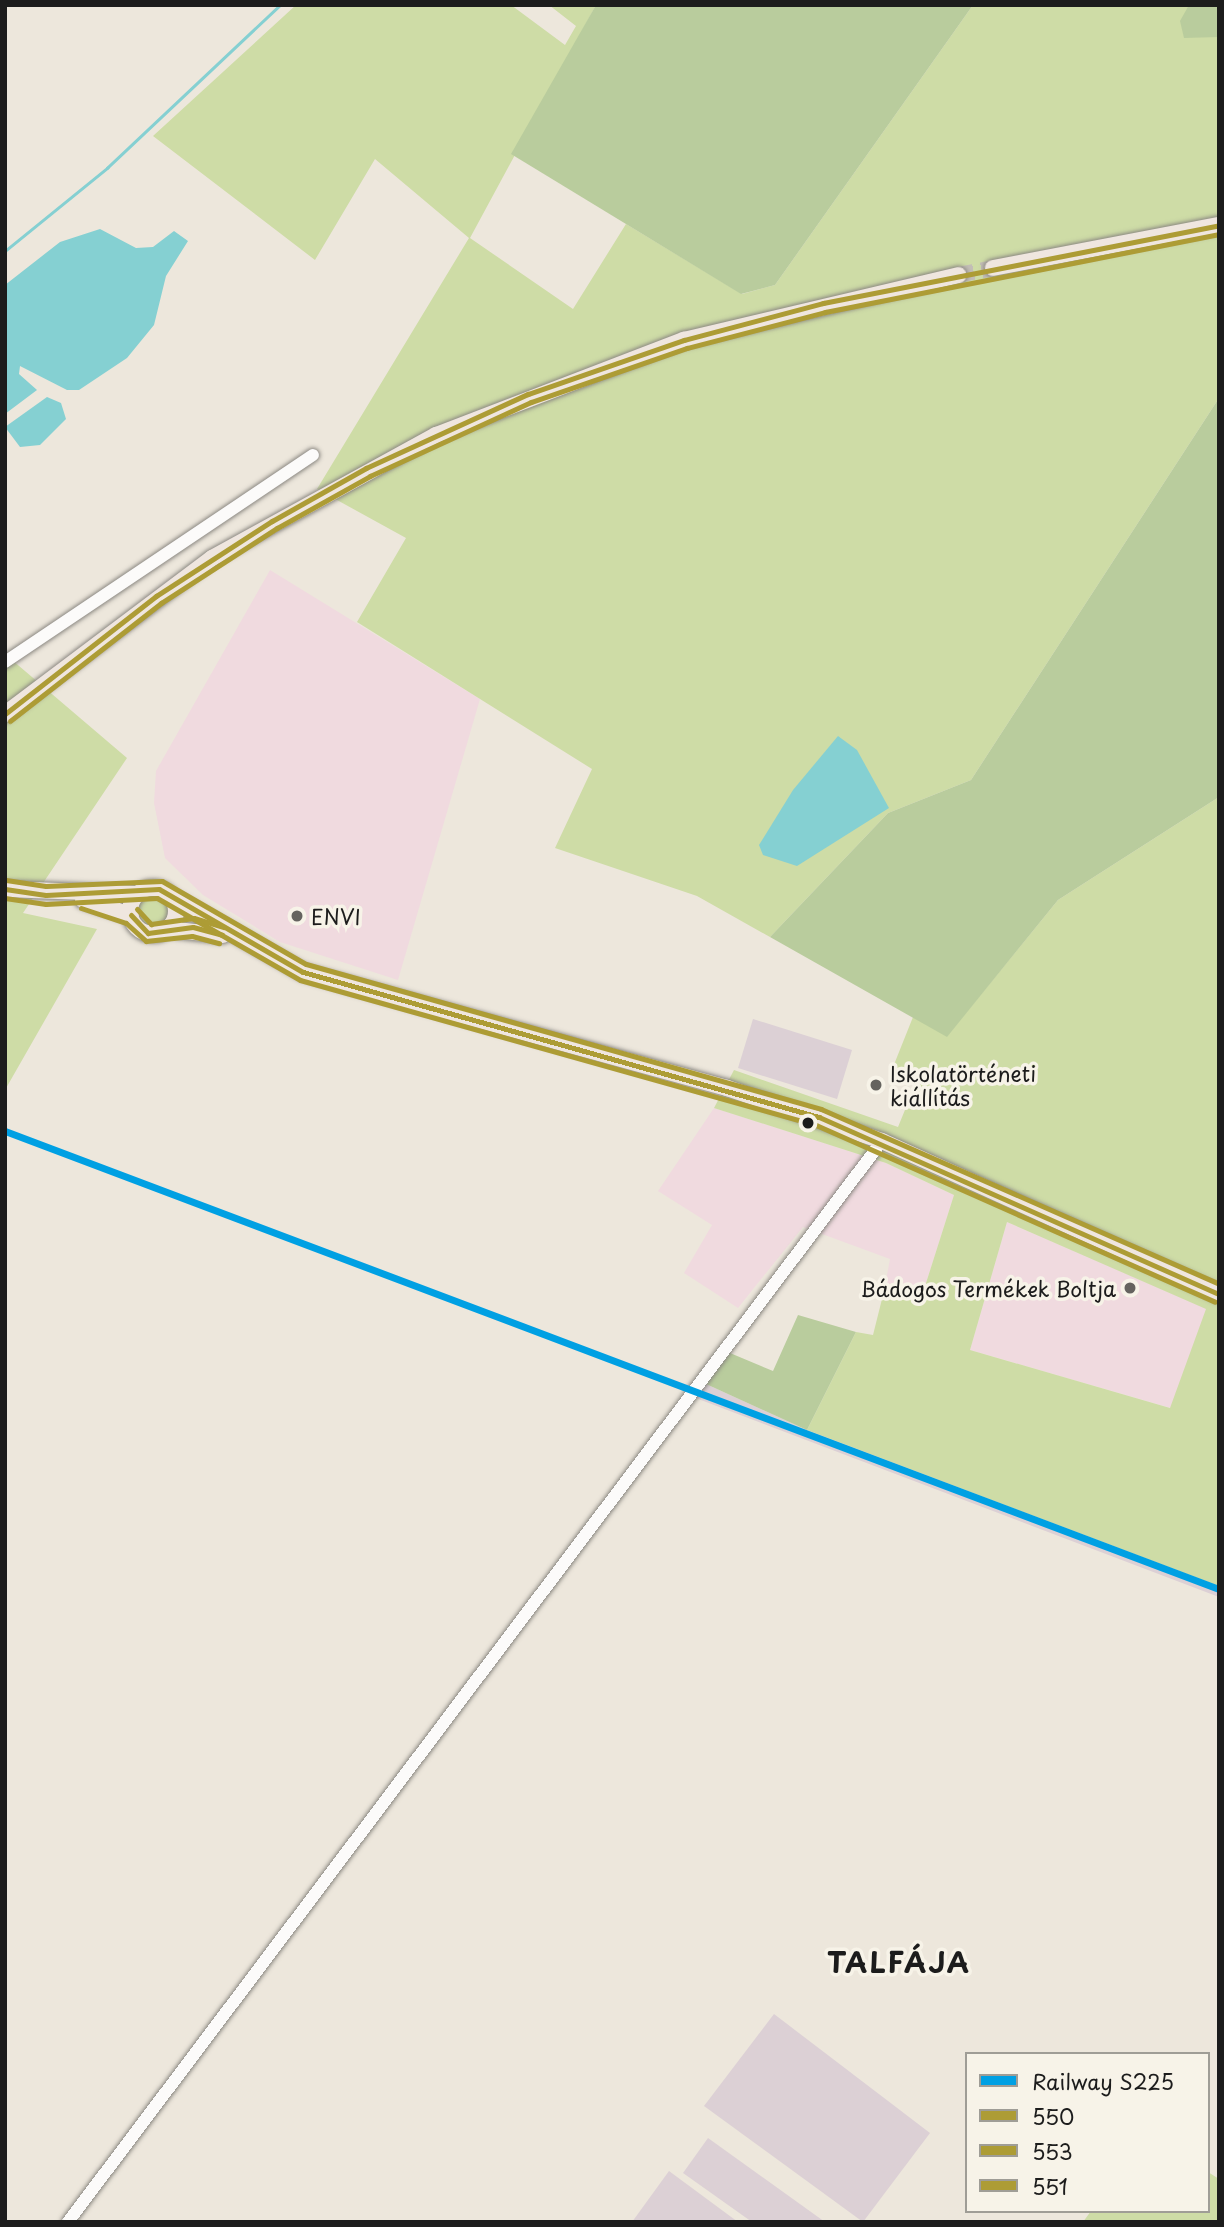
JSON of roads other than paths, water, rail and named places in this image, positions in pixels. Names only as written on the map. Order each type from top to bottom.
[{"type":"main road","points":[[993,268],[1219,225]]},
{"type":"main road","points":[[5,714],[212,558],[436,435],[528,394],[684,340],[958,275]]},
{"type":"main road","points":[[5,889],[61,895],[137,894],[154,888],[244,943],[303,972],[727,1088],[882,1141],[1219,1294]]},
{"type":"main road","points":[[131,915],[137,894]]},
{"type":"main road","points":[[61,895],[131,915],[148,933],[193,927],[244,943]]},
{"type":"main road","points":[[167,929],[176,914],[172,898]]},
{"type":"street","points":[[5,662],[313,455]]},
{"type":"street","points":[[68,2222],[882,1141]]},
{"type":"water","points":[[100,229],[136,248],[153,247],[174,231],[188,241],[166,276],[154,325],[127,358],[79,390],[67,390],[20,366],[19,374],[37,390],[5,414],[5,285],[60,242]]},
{"type":"water","points":[[47,397],[61,403],[66,419],[40,445],[20,447],[5,427]]},
{"type":"water","points":[[838,736],[857,750],[889,808],[797,866],[763,855],[759,845],[793,790]]},
{"type":"waterway","points":[[5,251],[107,168],[280,5]]},
{"type":"tunnel","points":[[958,275],[993,268]]},
{"type":"rail line","name":"S225","points":[[5,1131],[1219,1589]]},
{"type":"place","name":"ENVI","points":[[297,916]]},
{"type":"place","name":"Iskolatörténeti kiállítás","points":[[876,1085]]},
{"type":"place","name":"Bádogos Termékek Boltja","points":[[1130,1288]]},
{"type":"district","name":"TALFÁJA","points":[[899,1962]]}]
